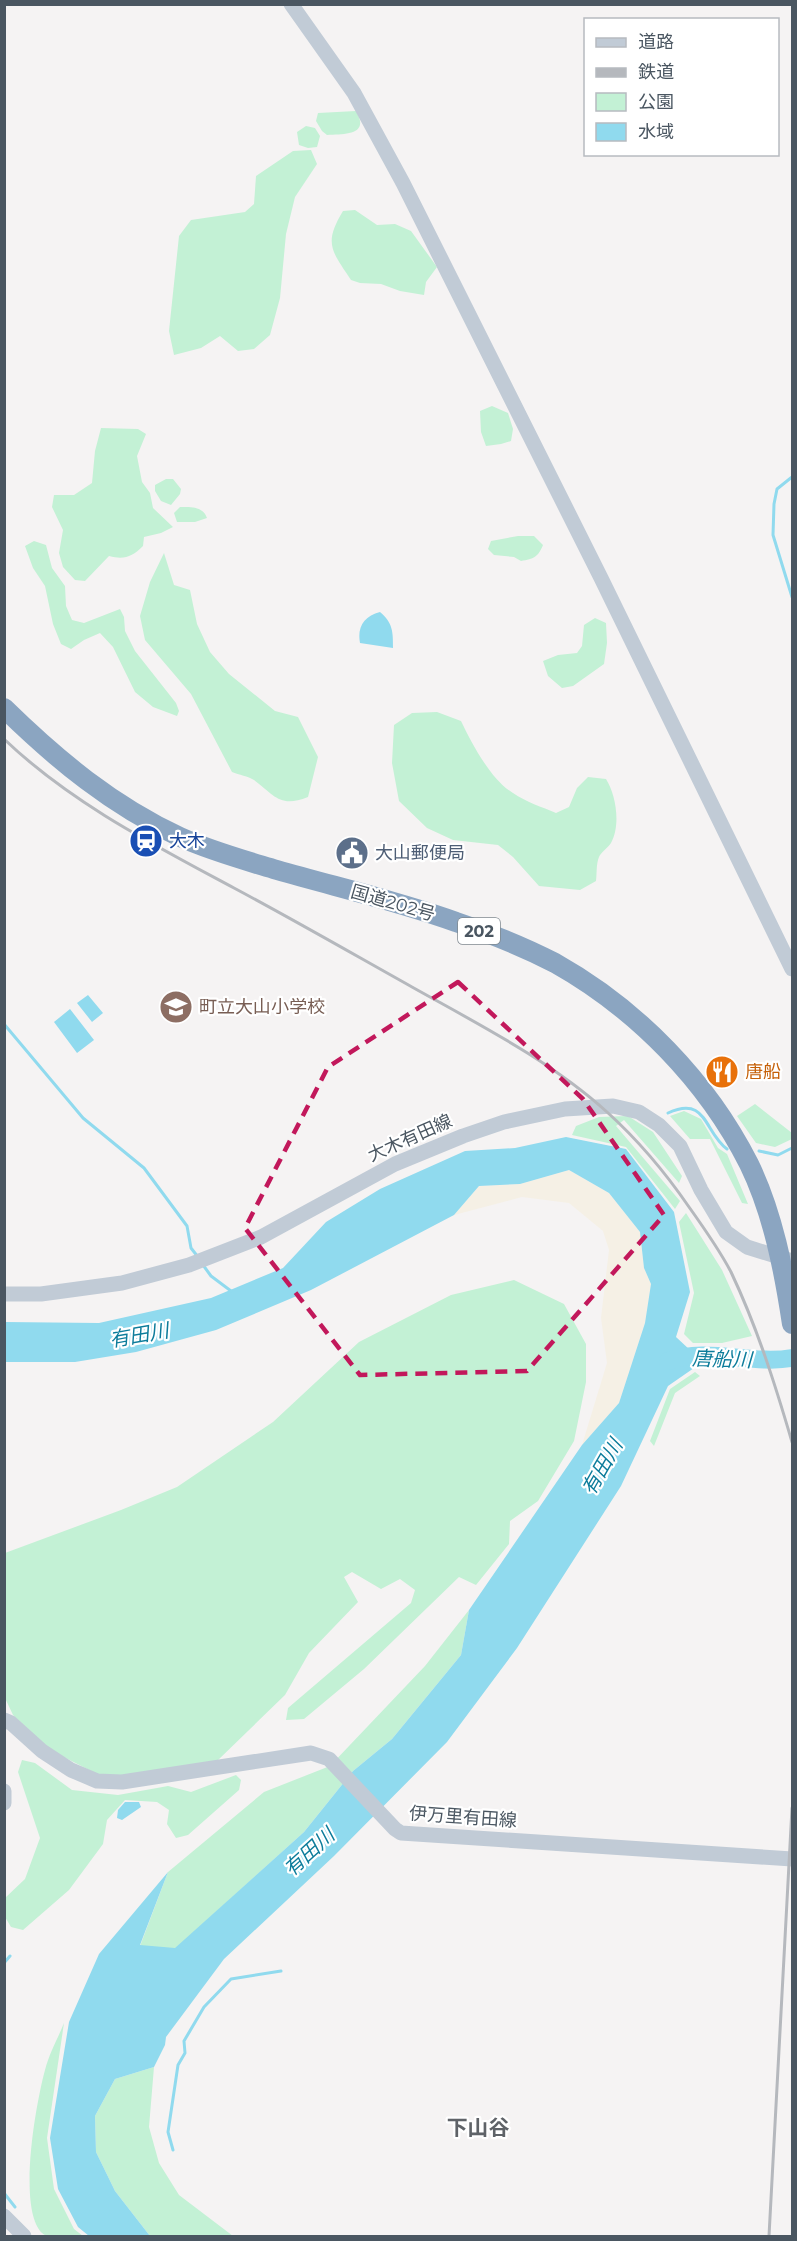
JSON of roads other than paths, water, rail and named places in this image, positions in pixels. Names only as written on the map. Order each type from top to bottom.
[{"type":"highway","name":"国道202号","points":[[4,708],[45,748],[103,792],[146,820],[183,838],[244,860],[456,922],[554,963],[595,989],[662,1045],[707,1095],[749,1166],[786,1259],[792,1324]]},
{"type":"main road","points":[[291,4],[354,93],[403,183],[586,546],[792,969]]},
{"type":"main road","name":"大木有田線","points":[[4,1294],[40,1294],[122,1283],[189,1265],[261,1237],[394,1164],[463,1136],[504,1122],[565,1109],[613,1106],[639,1112],[659,1125],[680,1146],[701,1190],[726,1232],[747,1247],[786,1259]]},
{"type":"main road","name":"伊万里有田線","points":[[4,1720],[11,1723],[42,1751],[71,1770],[97,1781],[122,1782],[311,1753],[329,1759],[388,1823],[401,1833],[792,1859]]},
{"type":"main road","points":[[4,1791],[4,1803]]},
{"type":"main road","points":[[4,2216],[24,2236]]},
{"type":"water","points":[[380,612],[388,620],[391,628],[393,648],[360,643],[359,637],[363,623],[370,616]]},
{"type":"water","points":[[88,995],[103,1013],[92,1022],[77,1003]]},
{"type":"water","points":[[70,1009],[94,1040],[77,1053],[54,1022]]},
{"type":"water","name":"有田川","points":[[566,1137],[626,1149],[674,1212],[690,1292],[676,1337],[690,1350],[694,1368],[668,1386],[621,1486],[517,1648],[447,1742],[334,1856],[224,1959],[166,2037],[165,2045],[154,2067],[115,2079],[95,2116],[96,2152],[115,2191],[150,2236],[89,2236],[78,2227],[58,2189],[50,2138],[69,2022],[99,1954],[168,1872],[140,1945],[175,1948],[304,1832],[353,1771],[392,1739],[461,1655],[469,1610],[582,1445],[619,1403],[645,1323],[651,1284],[644,1268],[640,1232],[609,1193],[569,1170],[520,1184],[479,1186],[454,1215],[311,1290],[216,1330],[136,1352],[75,1362],[5,1362],[5,1322],[99,1323],[211,1298],[283,1268],[326,1222],[380,1189],[465,1151],[515,1148]]},
{"type":"water","points":[[125,1802],[139,1802],[141,1807],[122,1820],[117,1818],[118,1810]]},
{"type":"waterway","points":[[792,477],[777,489],[773,535],[792,597]]},
{"type":"waterway","points":[[4,1024],[83,1118],[144,1168],[187,1226],[191,1248],[198,1257]]},
{"type":"waterway","points":[[668,1113],[681,1109],[698,1112],[719,1142],[727,1149]]},
{"type":"waterway","points":[[759,1151],[778,1155],[792,1148]]},
{"type":"waterway","points":[[203,1265],[211,1276],[231,1291]]},
{"type":"waterway","name":"唐船川","points":[[668,1361],[698,1356],[777,1360],[792,1358]]},
{"type":"waterway","points":[[4,1963],[10,1956]]},
{"type":"waterway","points":[[173,2150],[168,2132],[178,2065],[185,2053],[184,2041],[204,2007],[231,1979],[281,1971]]},
{"type":"waterway","points":[[4,2193],[15,2207]]},
{"type":"railway","points":[[4,739],[57,783],[114,821],[513,1044],[562,1076],[607,1112],[661,1169],[726,1263],[757,1335],[792,1442]]},
{"type":"railway","points":[[769,2236],[792,1808]]},
{"type":"place","name":"大木","points":[[146,841]]},
{"type":"place","name":"大山郵便局","points":[[352,853]]},
{"type":"place","name":"町立大山小学校","points":[[176,1007]]},
{"type":"place","name":"唐船","points":[[722,1072]]},
{"type":"district","name":"下山谷","points":[[478,2127]]}]
